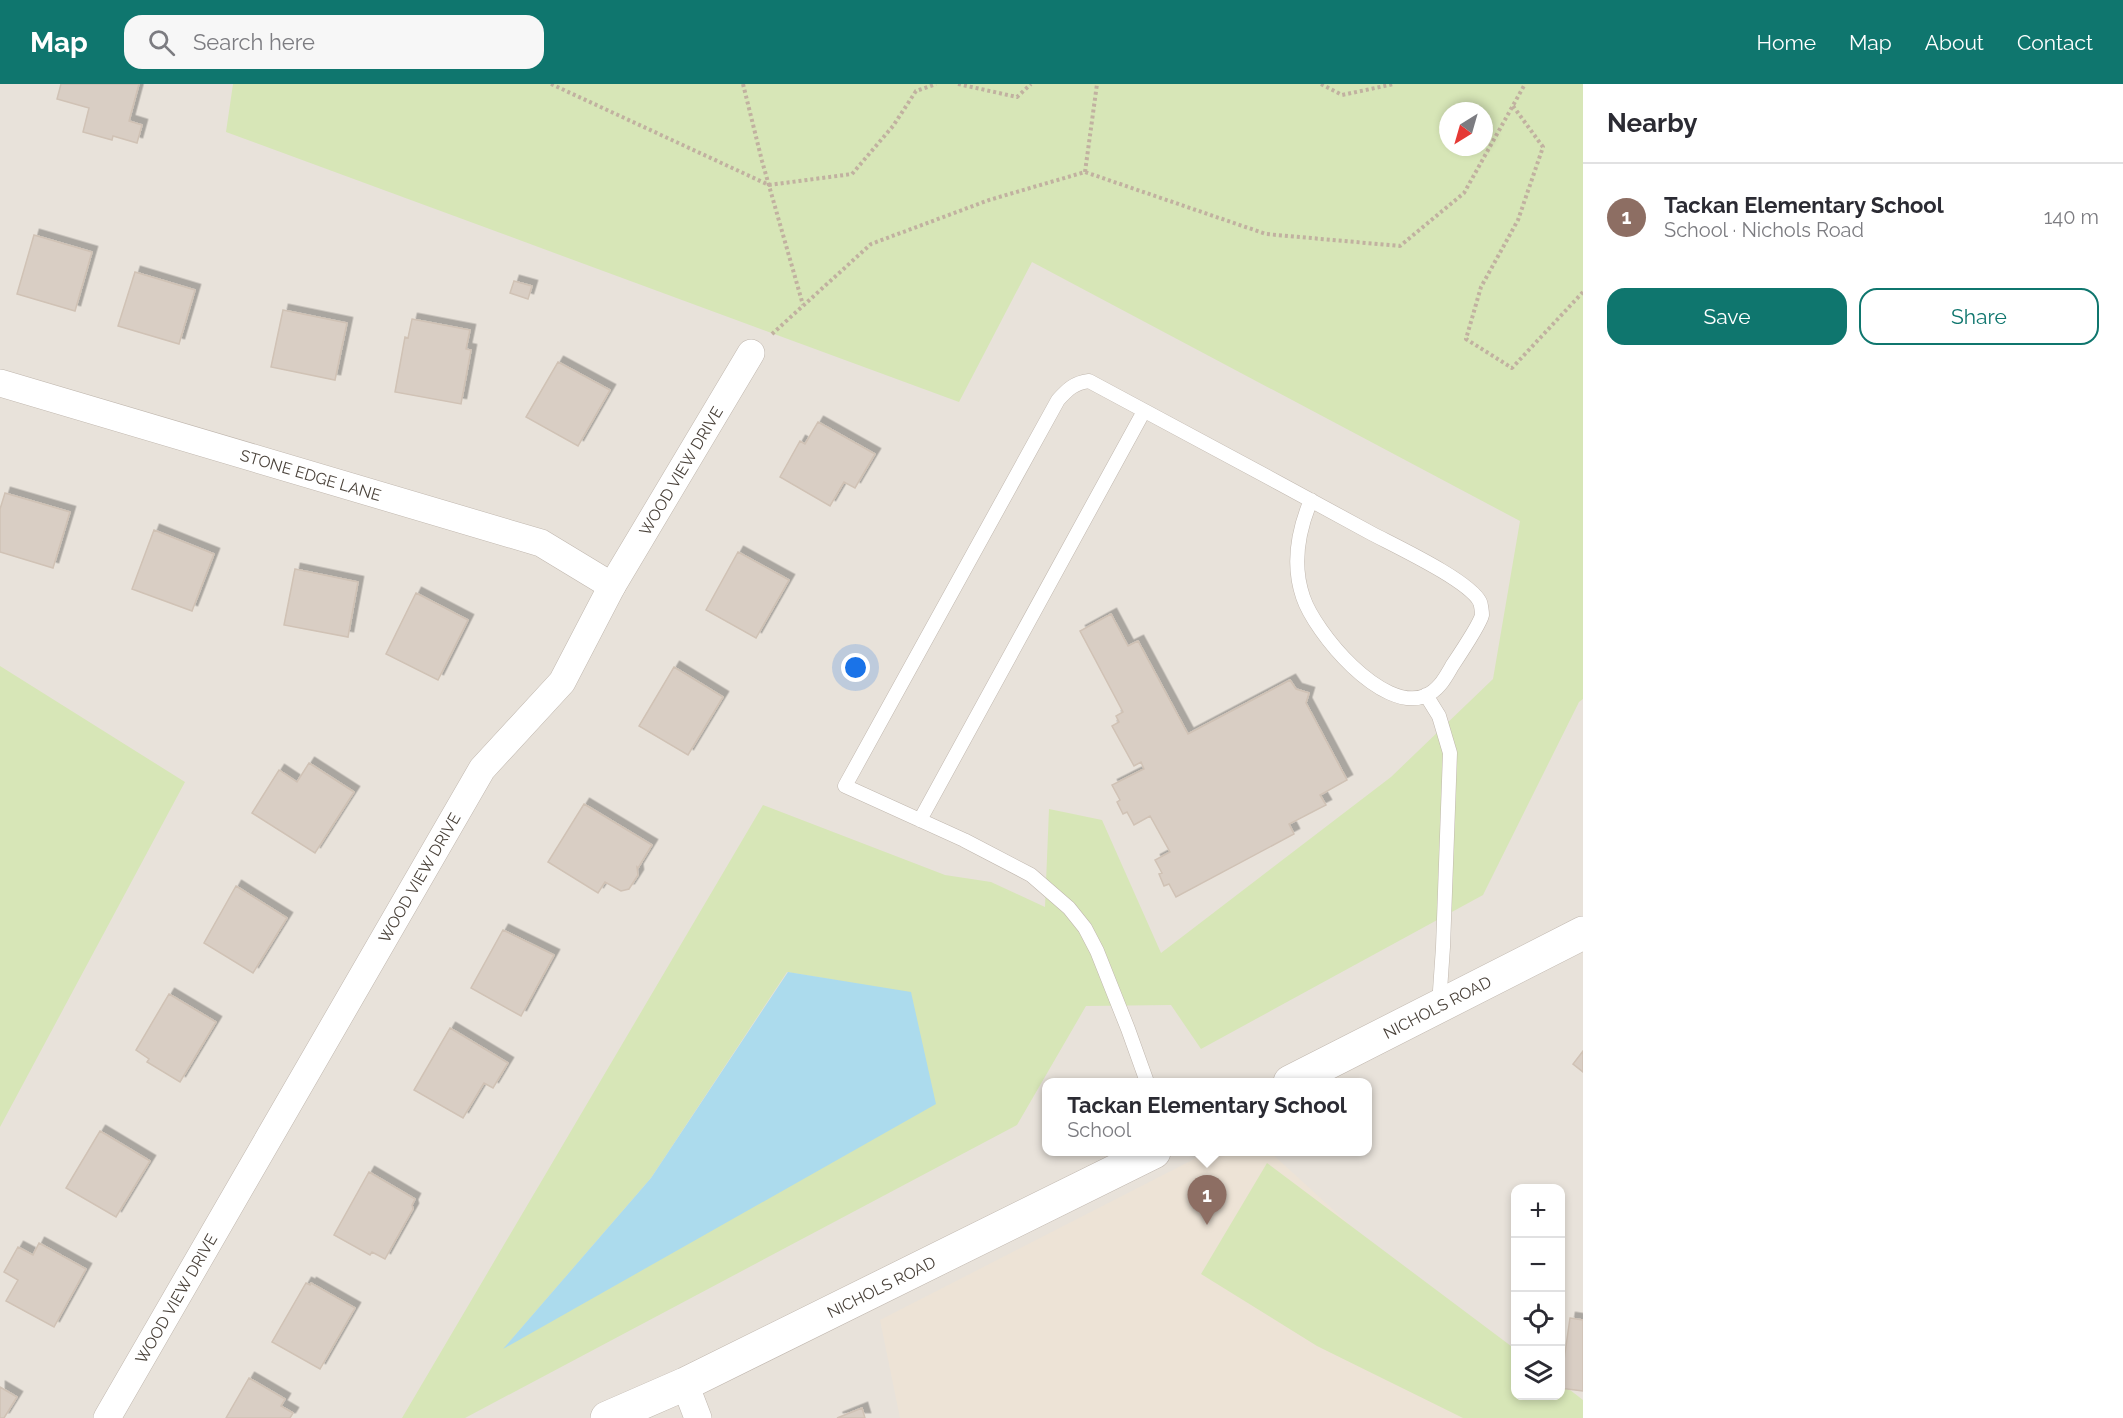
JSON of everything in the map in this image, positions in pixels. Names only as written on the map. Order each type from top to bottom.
[{"type":"street","name":"WOOD VIEW DRIVE","points":[[107,1418],[482,769],[562,682],[612,586],[751,353]]},
{"type":"street","name":"STONE EDGE LANE","points":[[0,383],[542,543],[612,586]]},
{"type":"street","name":"NICHOLS ROAD","points":[[1300,1078],[1583,933]]},
{"type":"street","name":"NICHOLS ROAD","points":[[607,1418],[685,1383],[1146,1156]]},
{"type":"street","points":[[685,1383],[698,1418]]},
{"type":"lane","points":[[1145,1078],[1097,951],[1085,928],[1069,908],[1031,875],[964,840],[845,786],[1058,400],[1068,388],[1089,381],[1311,500],[1441,571],[1469,589],[1480,602],[1482,616],[1439,686],[1426,695],[1409,698],[1387,691],[1369,681],[1332,647],[1314,622],[1303,597],[1298,575],[1297,550],[1304,518],[1311,500]]},
{"type":"lane","points":[[920,820],[1144,411]]},
{"type":"lane","points":[[1426,695],[1439,716],[1450,753],[1439,1007]]},
{"type":"path","points":[[551,84],[769,185],[852,174],[893,126],[916,91],[936,84]]},
{"type":"path","points":[[743,84],[803,305]]},
{"type":"path","points":[[958,84],[1017,97],[1030,84]]},
{"type":"path","points":[[1085,172],[1097,84]]},
{"type":"path","points":[[1321,84],[1342,95],[1394,84]]},
{"type":"path","points":[[751,353],[871,244],[989,200],[1085,172],[1266,234],[1400,246],[1464,193],[1526,84]]},
{"type":"path","points":[[1513,105],[1543,147],[1518,220],[1481,287],[1466,339],[1512,368],[1583,292]]},
{"type":"shaded area","points":[[0,84],[1583,84],[1583,1418],[0,1418]]},
{"type":"shaded area","points":[[1200,1156],[1274,1156],[1511,1372],[1511,1400],[1524,1400],[1561,1418],[900,1418],[880,1320]]},
{"type":"green space","points":[[233,84],[1583,84],[1583,699],[1579,702],[1483,895],[1201,1049],[1171,1005],[1086,1006],[1044,1078],[1042,1078],[1042,1082],[1017,1125],[465,1418],[402,1418],[763,805],[945,875],[991,882],[1045,907],[1049,809],[1102,820],[1161,953],[1391,777],[1493,679],[1520,521],[1032,262],[959,402],[226,132]],"holes":[[[787,972],[911,993],[505,1347],[651,1178]]]},
{"type":"green space","points":[[0,666],[185,782],[0,1127]]},
{"type":"green space","points":[[1267,1163],[1511,1346],[1511,1400],[1565,1400],[1565,1386],[1583,1400],[1583,1418],[1463,1418],[1317,1346],[1201,1274]]},
{"type":"water","points":[[788,972],[911,992],[936,1104],[503,1349],[651,1178]]},
{"type":"building","points":[[61,84],[139,84],[129,121],[142,125],[137,143],[113,136],[112,140],[83,132],[89,108],[57,99]]},
{"type":"building","points":[[34,235],[92,252],[75,311],[17,294]]},
{"type":"building","points":[[135,272],[195,290],[179,344],[118,326]]},
{"type":"building","points":[[514,281],[532,286],[528,299],[510,293]]},
{"type":"building","points":[[283,310],[347,323],[335,380],[271,367]]},
{"type":"building","points":[[412,319],[470,330],[466,349],[471,350],[461,404],[395,392],[405,337],[408,338]]},
{"type":"building","points":[[558,362],[610,390],[578,446],[526,417]]},
{"type":"building","points":[[818,422],[875,454],[855,488],[844,482],[830,506],[780,477],[800,441],[805,444]]},
{"type":"building","points":[[5,493],[70,512],[53,568],[0,552],[0,509]]},
{"type":"building","points":[[154,530],[214,554],[192,611],[132,589]]},
{"type":"building","points":[[738,552],[789,580],[756,638],[706,610]]},
{"type":"building","points":[[295,569],[358,582],[348,637],[284,625]]},
{"type":"building","points":[[416,593],[468,620],[438,680],[386,654]]},
{"type":"building","points":[[1111,614],[1128,646],[1138,641],[1188,734],[1290,680],[1296,689],[1309,693],[1306,703],[1347,780],[1320,795],[1326,805],[1289,824],[1294,834],[1176,897],[1169,884],[1164,886],[1159,874],[1162,873],[1155,860],[1170,852],[1150,816],[1134,825],[1127,812],[1123,814],[1117,802],[1120,800],[1112,785],[1144,769],[1141,762],[1134,766],[1112,726],[1119,722],[1116,716],[1123,712],[1080,631]]},
{"type":"building","points":[[674,667],[723,697],[688,755],[639,726]]},
{"type":"building","points":[[309,763],[354,792],[315,853],[252,813],[279,770],[297,782]]},
{"type":"building","points":[[584,804],[652,845],[637,867],[638,875],[629,889],[621,891],[605,882],[598,893],[548,862]]},
{"type":"building","points":[[236,886],[287,918],[253,973],[204,943]]},
{"type":"building","points":[[503,930],[554,955],[521,1016],[471,988]]},
{"type":"building","points":[[169,994],[216,1022],[180,1082],[147,1062],[149,1059],[136,1050]]},
{"type":"building","points":[[450,1028],[508,1063],[493,1088],[484,1083],[463,1118],[414,1090]]},
{"type":"building","points":[[1583,1051],[1583,1072],[1573,1064]]},
{"type":"building","points":[[100,1131],[150,1161],[116,1217],[66,1188]]},
{"type":"building","points":[[369,1172],[415,1199],[413,1209],[385,1259],[372,1252],[370,1255],[334,1235]]},
{"type":"building","points":[[39,1243],[86,1269],[54,1327],[6,1301],[18,1280],[4,1272],[18,1247],[33,1255]]},
{"type":"building","points":[[306,1283],[310,1285],[311,1283],[355,1308],[320,1369],[272,1342]]},
{"type":"building","points":[[1570,1318],[1583,1320],[1583,1391],[1565,1389],[1565,1353]]},
{"type":"building","points":[[249,1378],[285,1399],[281,1406],[293,1413],[290,1418],[226,1418]]},
{"type":"building","points":[[0,1387],[17,1397],[4,1418],[0,1418]]},
{"type":"building","points":[[862,1408],[865,1418],[837,1418]]},
{"type":"place","name":"Tackan Elementary School","points":[[1207,1225]]}]
